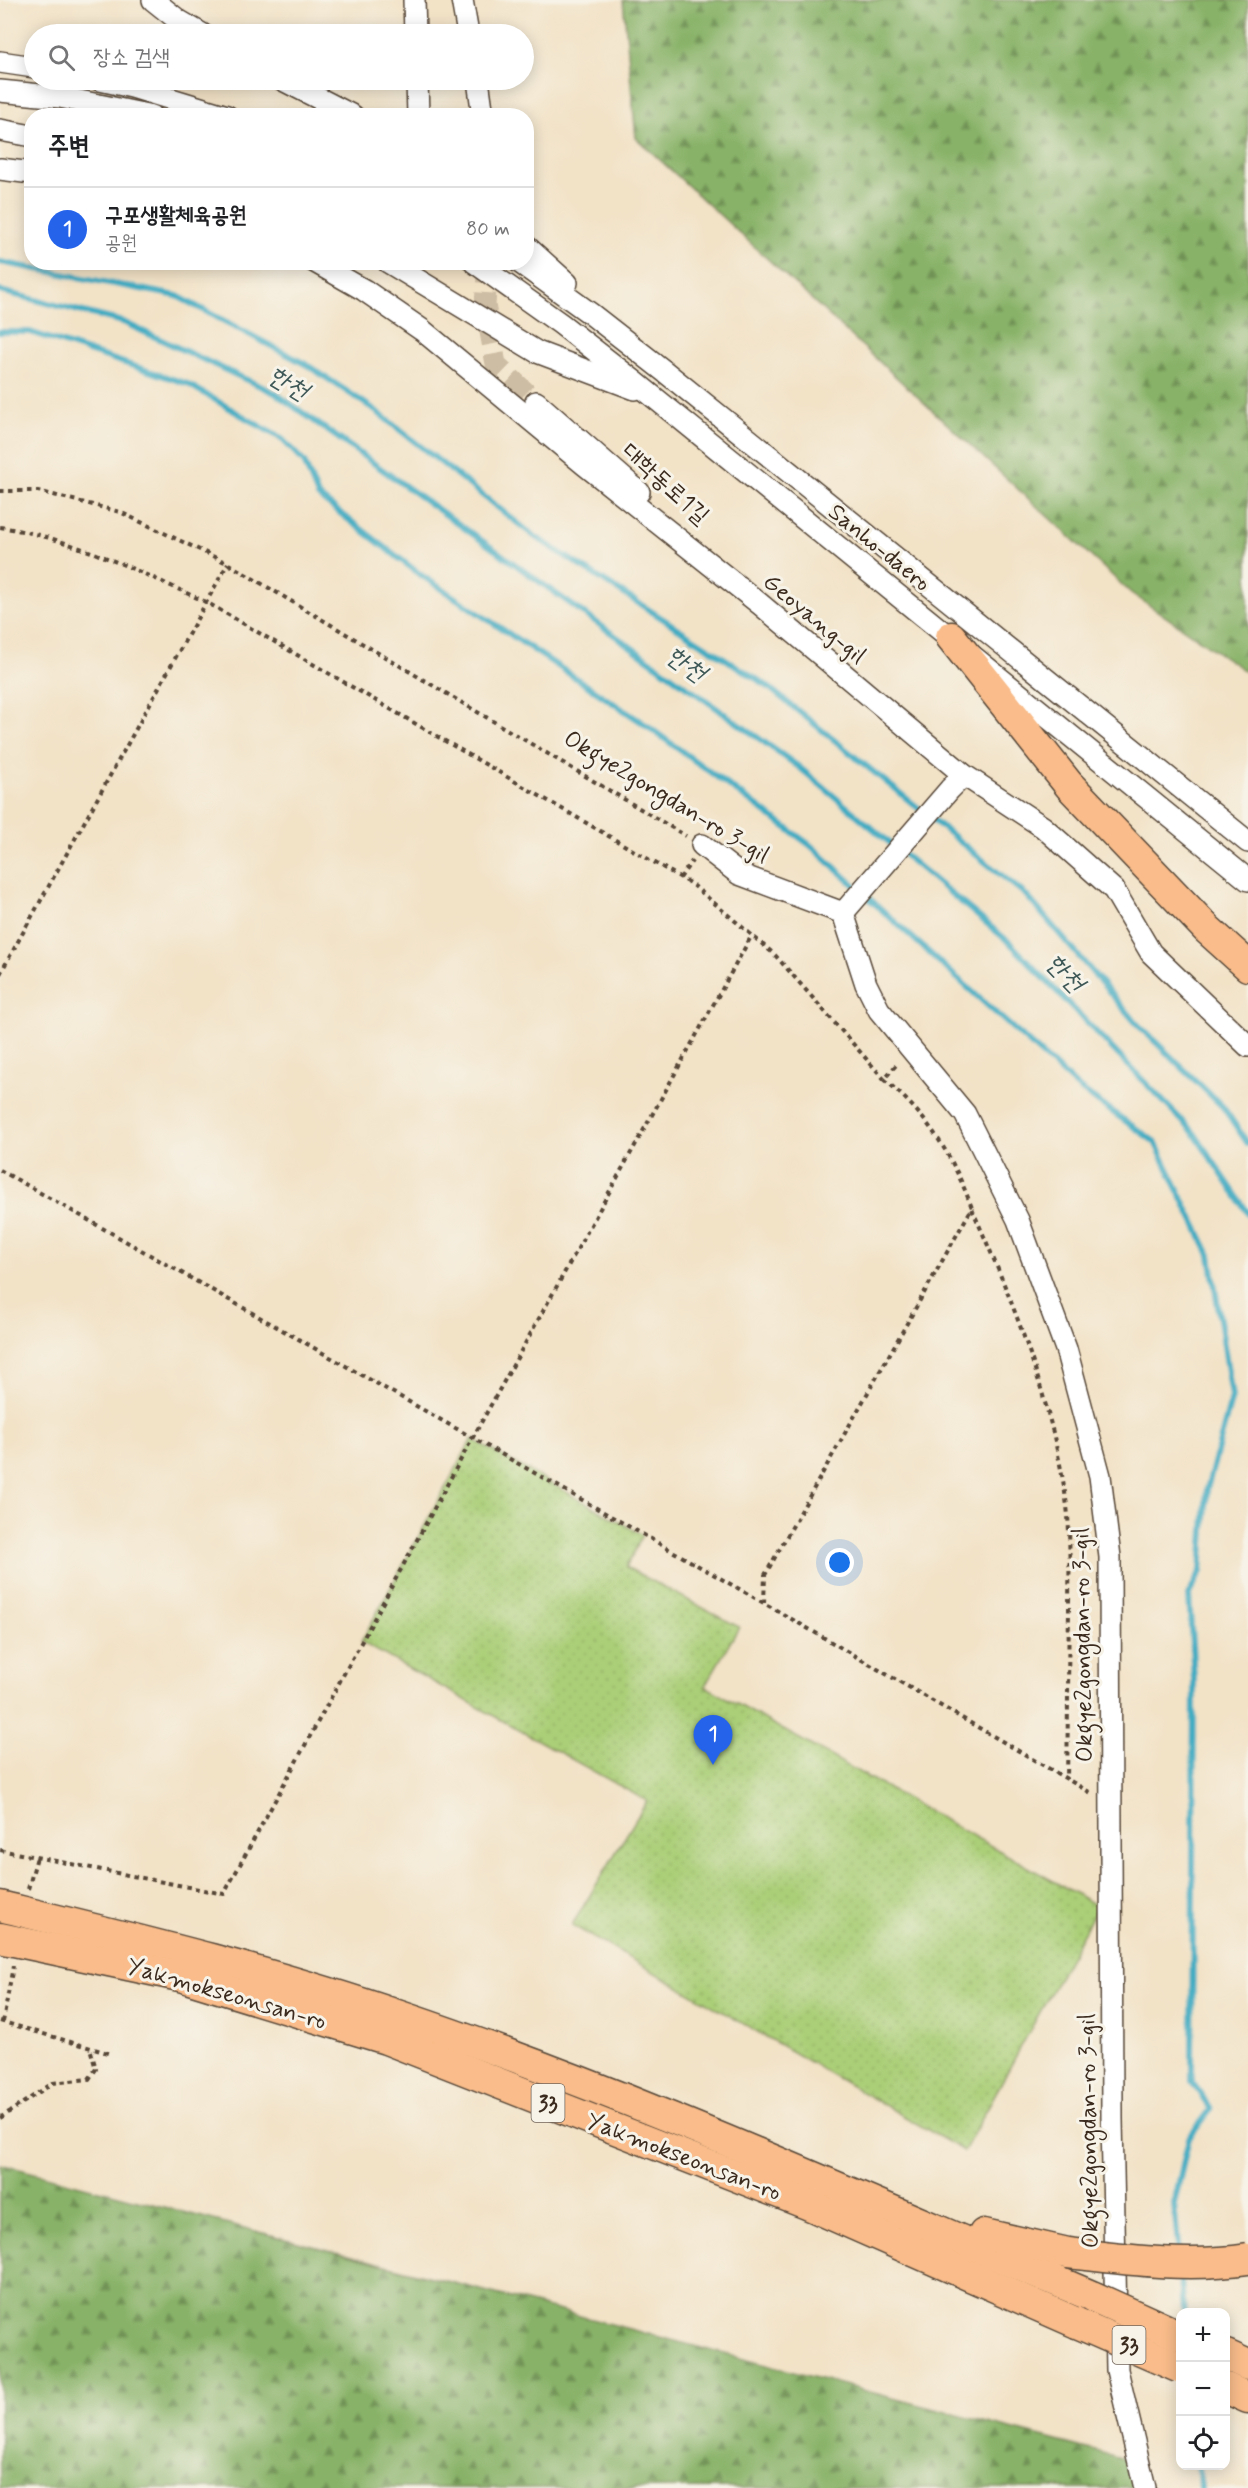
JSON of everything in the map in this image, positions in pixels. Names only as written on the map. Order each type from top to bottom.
[{"type":"highway","points":[[951,637],[1069,785],[1207,929],[1248,966]]},
{"type":"highway","name":"Yakmokseonsan-ro","points":[[0,1906],[190,1952],[398,2015],[581,2081],[758,2154],[1176,2334]]},
{"type":"highway","name":"Yakmokseonsan-ro","points":[[0,1938],[180,1976],[386,2040],[807,2204],[1176,2366]]},
{"type":"highway","points":[[7,1957],[275,2005]]},
{"type":"highway","points":[[758,2154],[932,2218],[999,2238],[1068,2253],[1178,2264],[1221,2263],[1248,2259]]},
{"type":"highway","points":[[1230,2357],[1248,2365]]},
{"type":"highway","points":[[1230,2390],[1248,2398]]},
{"type":"street","points":[[153,0],[185,24]]},
{"type":"street","points":[[414,0],[415,24]]},
{"type":"street","points":[[462,0],[466,24]]},
{"type":"street","points":[[0,62],[24,66]]},
{"type":"street","points":[[142,90],[201,108]]},
{"type":"street","points":[[302,90],[337,108]]},
{"type":"street","points":[[417,90],[418,108]]},
{"type":"street","points":[[479,90],[482,108]]},
{"type":"street","points":[[0,91],[60,97],[113,108]]},
{"type":"street","points":[[0,130],[24,134]]},
{"type":"street","points":[[0,169],[24,172]]},
{"type":"street","points":[[534,253],[621,337]]},
{"type":"street","name":"Geoyang-gil","points":[[329,270],[422,330],[585,465],[760,604],[957,782],[1043,827],[1114,890],[1151,953],[1248,1046]]},
{"type":"street","points":[[401,270],[537,351],[654,397]]},
{"type":"street","name":"Sanho-daero","points":[[485,270],[561,324],[654,397],[1248,880]]},
{"type":"street","name":"Sanho-daero","points":[[530,270],[621,337],[1248,842]]},
{"type":"street","name":"대학동로1길","points":[[536,402],[624,478],[760,604]]},
{"type":"street","points":[[847,908],[957,782]]},
{"type":"street","name":"Okgye2gongdan-ro 3-gil","points":[[702,845],[739,874],[847,908],[866,984],[879,1010],[965,1114],[1018,1220],[1066,1349],[1100,1476],[1110,1557],[1112,2119],[1117,2370],[1145,2488]]},
{"type":"path","name":"Okgye2gongdan-ro 3-gil","points":[[0,491],[38,491],[120,512],[228,564],[702,845]]},
{"type":"path","points":[[0,527],[64,543],[130,567],[207,602],[693,885],[775,955],[884,1079],[925,1118],[943,1145],[1007,1292],[1042,1395],[1060,1469],[1067,1508],[1069,1554],[1067,1779]]},
{"type":"path","points":[[0,974],[228,564]]},
{"type":"path","points":[[0,1850],[224,1894],[472,1439],[752,935]]},
{"type":"path","points":[[884,1079],[911,1047]]},
{"type":"path","points":[[0,1170],[764,1603],[1111,1805]]},
{"type":"path","points":[[764,1603],[765,1575],[972,1208]]},
{"type":"path","points":[[27,1892],[36,1857]]},
{"type":"path","points":[[7,1957],[2,2021],[111,2054]]},
{"type":"path","points":[[0,2118],[53,2084],[89,2079],[96,2069],[90,2048]]},
{"type":"green space","points":[[623,0],[1248,0],[1248,673],[1131,593],[636,138]]},
{"type":"green space","points":[[472,1439],[643,1535],[626,1567],[739,1627],[705,1686],[1098,1906],[964,2151],[572,1925],[647,1801],[361,1642]]},
{"type":"green space","points":[[0,2164],[1133,2461],[1138,2488],[0,2488]]},
{"type":"waterway","points":[[0,262],[24,267]]},
{"type":"waterway","points":[[42,270],[177,296],[307,365],[372,408],[534,536],[766,685],[1026,895],[1137,1024],[1223,1107],[1248,1144]]},
{"type":"waterway","name":"한천","points":[[0,291],[123,322],[275,393],[799,767],[1009,942],[1194,1133],[1248,1213]]},
{"type":"waterway","points":[[0,332],[30,332],[188,384],[282,439],[304,462],[318,496],[421,575],[643,723],[810,845],[1080,1089],[1155,1142],[1210,1255],[1232,1397],[1207,1489],[1201,1571],[1189,1594],[1194,1680],[1192,2082],[1211,2109],[1189,2138],[1174,2204],[1179,2255]]},
{"type":"waterway","points":[[1180,2271],[1184,2308]]},
{"type":"waterway","points":[[1199,2470],[1201,2488]]},
{"type":"tunnel","points":[[487,270],[485,305],[496,364],[536,402]]},
{"type":"place","name":"구포생활체육공원","points":[[713,1765]]}]
